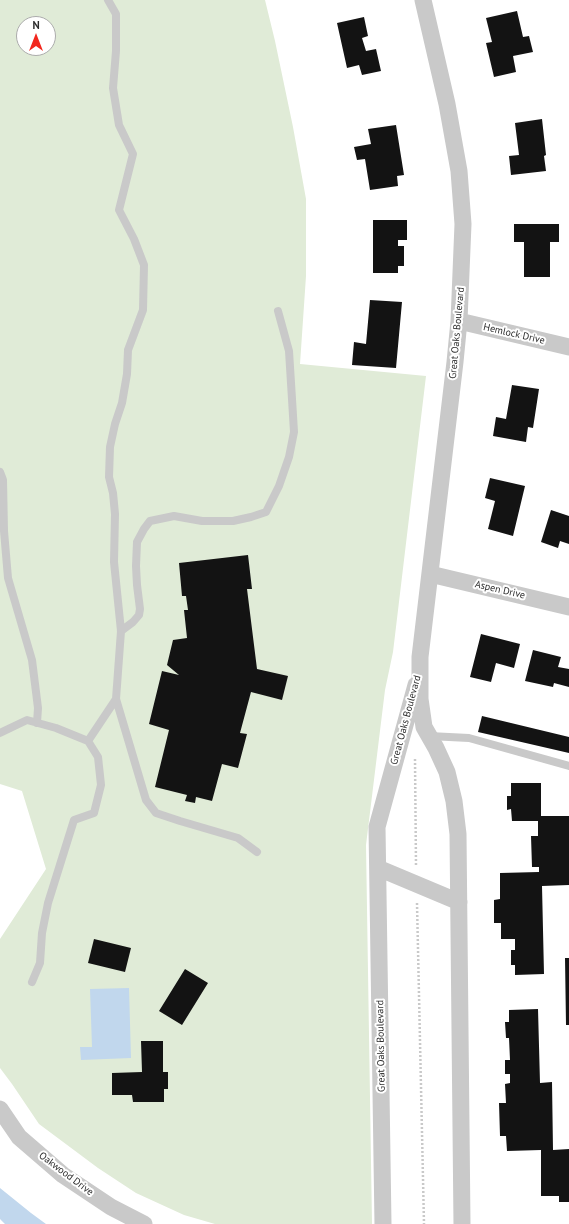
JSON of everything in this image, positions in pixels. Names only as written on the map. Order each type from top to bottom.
[{"type":"street","name":"Great Oaks Boulevard","points":[[423,0],[447,104],[459,171],[463,224],[459,321],[420,657],[420,699],[424,727],[447,772],[454,801],[458,834],[462,1224]]},
{"type":"street","name":"Hemlock Drive","points":[[459,321],[569,347]]},
{"type":"street","name":"Aspen Drive","points":[[430,574],[569,607]]},
{"type":"street","name":"Great Oaks Boulevard","points":[[383,1224],[377,827],[420,667]]},
{"type":"street","points":[[378,868],[459,902]]},
{"type":"street","name":"Oakwood Drive","points":[[0,1109],[19,1137],[63,1174],[111,1207],[144,1224]]},
{"type":"lane","points":[[108,0],[116,14],[116,51],[113,88],[119,125],[134,154],[120,210],[134,239],[144,265],[143,310],[128,350],[127,374],[122,403],[115,424],[110,447],[109,476],[113,493],[115,514],[114,562],[121,631],[116,699],[146,800],[156,812],[180,821],[238,838],[257,852]]},
{"type":"lane","points":[[121,631],[133,622],[139,615],[140,609],[136,566],[137,542],[150,521],[174,516],[202,521],[233,521],[251,517],[266,512],[279,486],[290,457],[294,432],[289,351],[278,311]]},
{"type":"lane","points":[[0,472],[3,480],[4,531],[8,578],[32,660],[38,708],[37,722]]},
{"type":"lane","points":[[88,741],[116,699]]},
{"type":"lane","points":[[0,734],[27,720],[37,722],[88,741],[98,756],[101,785],[94,813],[74,820],[48,903],[42,933],[40,963],[32,982]]},
{"type":"lane","points":[[429,736],[469,738],[569,766]]},
{"type":"path","points":[[415,755],[424,1224]]},
{"type":"green space","points":[[0,0],[265,0],[293,127],[306,199],[306,276],[300,364],[426,376],[393,652],[385,690],[366,845],[372,1224],[215,1224],[184,1215],[136,1193],[98,1168],[39,1124],[0,1068],[0,939],[46,869],[22,791],[0,784]]},
{"type":"water","points":[[129,988],[131,1058],[81,1060],[80,1047],[92,1047],[90,989]]},
{"type":"water","points":[[0,1188],[46,1224],[5,1224],[0,1219]]},
{"type":"building","points":[[517,11],[523,37],[529,36],[533,52],[513,56],[516,72],[494,77],[486,43],[492,42],[486,18]]},
{"type":"building","points":[[364,17],[368,36],[362,38],[366,51],[376,49],[381,71],[362,75],[359,65],[347,68],[337,23]]},
{"type":"building","points":[[542,119],[546,155],[544,156],[546,171],[511,175],[509,156],[519,155],[515,123]]},
{"type":"building","points":[[396,125],[404,175],[397,176],[398,186],[370,190],[365,159],[357,160],[354,147],[371,144],[368,129]]},
{"type":"building","points":[[373,220],[407,220],[407,240],[398,240],[398,246],[404,246],[404,266],[398,266],[398,273],[373,273]]},
{"type":"building","points":[[514,224],[559,224],[559,242],[550,242],[550,277],[524,277],[524,242],[514,242]]},
{"type":"building","points":[[370,300],[402,302],[396,368],[352,365],[354,342],[366,344]]},
{"type":"building","points":[[512,385],[539,389],[533,428],[528,427],[526,442],[493,436],[496,417],[506,419]]},
{"type":"building","points":[[490,478],[525,486],[513,536],[488,529],[495,501],[485,498]]},
{"type":"building","points":[[551,510],[569,516],[569,544],[560,541],[558,548],[541,542]]},
{"type":"building","points":[[248,555],[252,589],[247,589],[257,669],[288,676],[282,700],[251,692],[240,733],[247,734],[238,768],[222,764],[212,801],[196,797],[195,803],[185,801],[187,795],[155,787],[169,730],[149,724],[162,671],[179,675],[167,665],[173,640],[187,638],[184,610],[188,610],[186,596],[182,596],[179,563]]},
{"type":"building","points":[[481,634],[520,644],[514,668],[496,663],[491,682],[470,677]]},
{"type":"building","points":[[533,650],[561,657],[558,667],[569,669],[569,687],[554,683],[553,687],[525,681]]},
{"type":"building","points":[[482,716],[569,737],[569,753],[478,732]]},
{"type":"building","points":[[511,783],[541,783],[541,816],[569,816],[569,885],[542,886],[544,974],[515,975],[515,965],[511,965],[511,950],[515,950],[515,939],[501,939],[501,923],[494,923],[494,900],[500,899],[500,873],[539,872],[539,867],[532,867],[531,836],[538,836],[538,821],[512,821],[511,809],[507,810],[507,796],[511,796]]},
{"type":"building","points":[[94,939],[131,948],[125,972],[88,963]]},
{"type":"building","points":[[565,958],[569,958],[569,1025],[566,1025]]},
{"type":"building","points":[[185,969],[208,983],[182,1025],[159,1011]]},
{"type":"building","points":[[538,1009],[540,1083],[552,1082],[553,1150],[569,1149],[569,1202],[559,1202],[559,1196],[541,1196],[541,1150],[507,1151],[506,1136],[500,1136],[499,1103],[506,1103],[505,1084],[510,1083],[510,1074],[505,1074],[505,1060],[510,1060],[509,1038],[506,1038],[505,1022],[509,1022],[509,1010]]},
{"type":"building","points":[[141,1041],[163,1041],[163,1072],[168,1072],[168,1089],[164,1089],[164,1102],[133,1102],[132,1095],[112,1095],[112,1073],[142,1072]]}]
